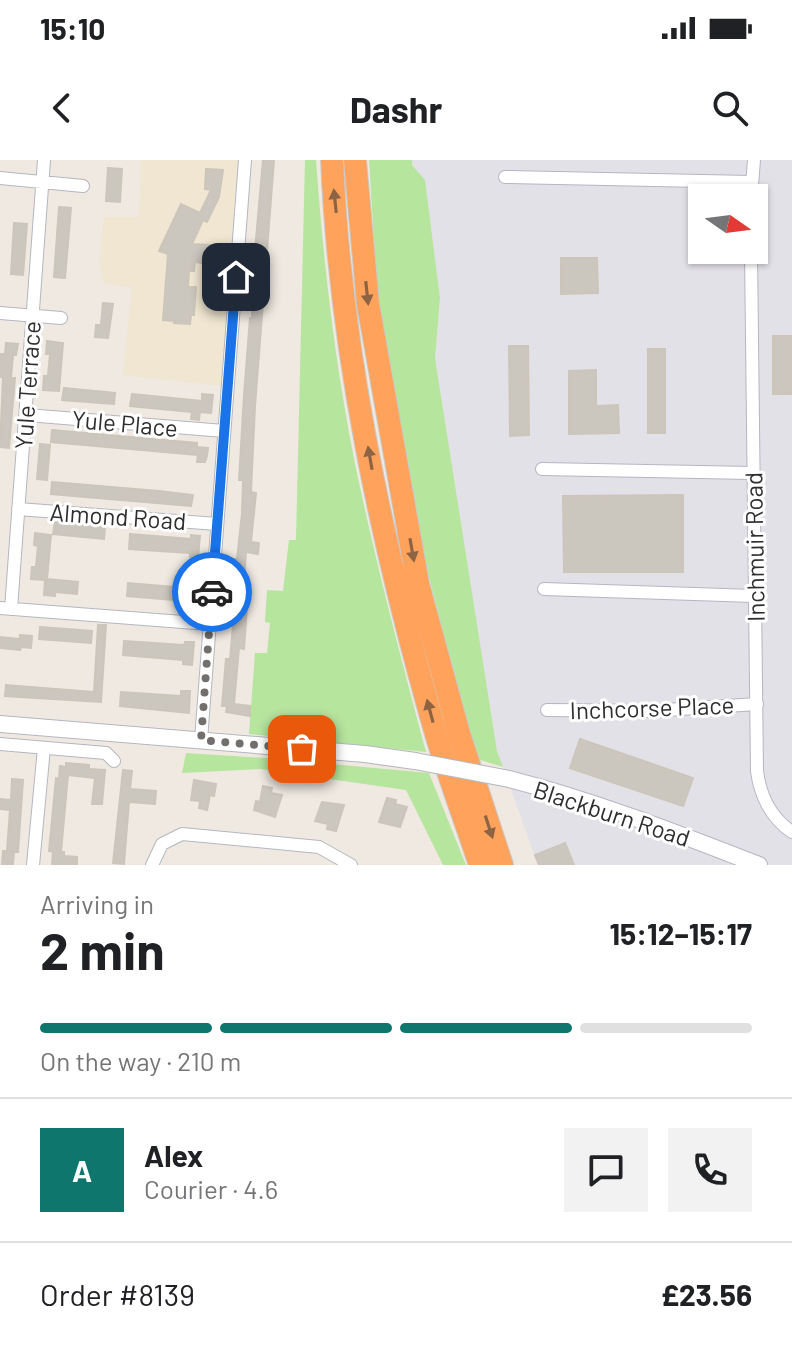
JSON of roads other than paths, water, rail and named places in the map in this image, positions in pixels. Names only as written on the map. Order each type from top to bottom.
[{"type":"highway","points":[[332,160],[349,331],[389,556],[435,730],[480,865]]},
{"type":"highway","points":[[355,160],[368,304],[418,584],[459,734],[502,865]]},
{"type":"main road","name":"Blackburn Road","points":[[0,724],[415,761],[509,779],[621,812],[759,865]]},
{"type":"street","name":"Yule Terrace","points":[[6,609],[27,415],[44,160]]},
{"type":"street","points":[[201,740],[245,160]]},
{"type":"street","points":[[505,177],[751,182],[754,160]]},
{"type":"street","points":[[0,178],[83,186]]},
{"type":"street","name":"Inchmuir Road","points":[[751,264],[759,787],[775,817],[792,832]]},
{"type":"street","points":[[0,313],[61,318]]},
{"type":"street","name":"Yule Place","points":[[27,415],[224,431]]},
{"type":"street","points":[[542,469],[752,473]]},
{"type":"street","name":"Almond Road","points":[[18,509],[217,524]]},
{"type":"street","points":[[544,589],[754,596]]},
{"type":"street","points":[[6,609],[209,624]]},
{"type":"street","name":"Inchcorse Place","points":[[547,710],[650,711],[757,704]]},
{"type":"street","points":[[0,744],[106,753],[114,761]]},
{"type":"street","points":[[33,865],[44,748]]},
{"type":"street","points":[[152,865],[162,844],[182,834],[319,847],[351,865]]}]
